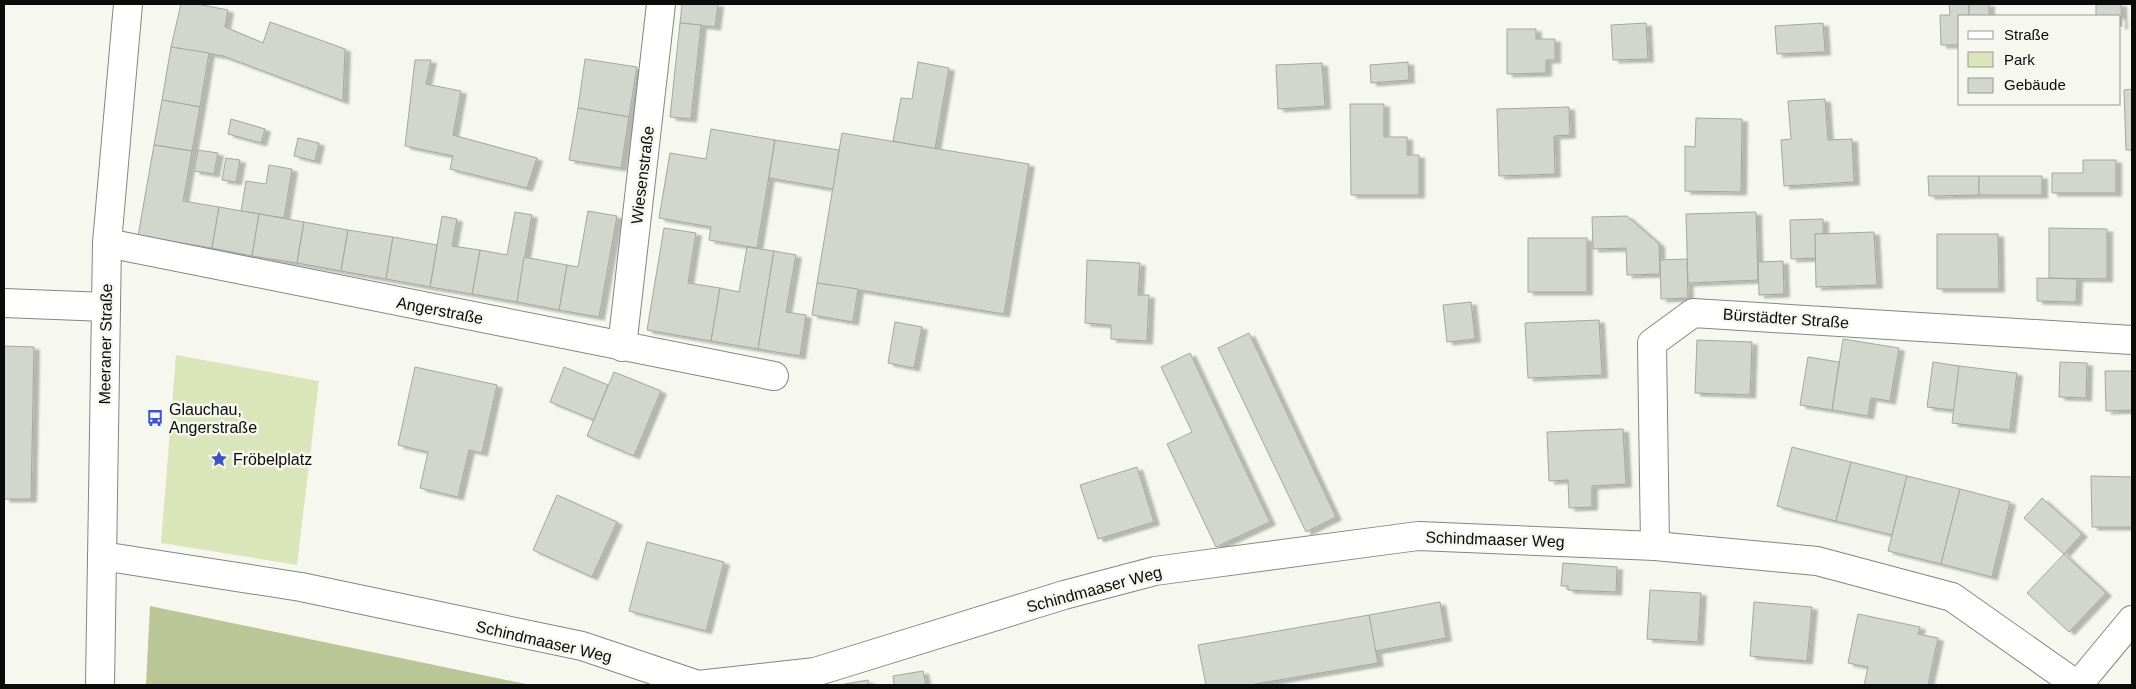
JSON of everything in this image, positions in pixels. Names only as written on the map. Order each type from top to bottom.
[{"type":"street","name":"Meeraner Straße","points":[[100,685],[107,243],[128,4]]},
{"type":"street","name":"Wiesenstraße","points":[[622,347],[661,4]]},
{"type":"street","name":"Angerstraße","points":[[107,243],[774,376]]},
{"type":"street","points":[[4,303],[106,307]]},
{"type":"street","name":"Bürstädter Straße","points":[[1655,546],[1652,343],[1693,313],[2132,340]]},
{"type":"street","name":"Schindmaaser Weg","points":[[102,556],[301,587],[582,646],[698,685],[815,672],[1064,594],[1155,571],[1418,536],[1655,546],[1816,560],[1952,597],[2078,685]]},
{"type":"street","points":[[2078,685],[2132,620]]},
{"type":"green space","points":[[176,355],[319,381],[297,565],[161,543]]},
{"type":"green space","points":[[150,606],[531,685],[146,685]]},
{"type":"building","points":[[181,4],[197,4],[228,10],[225,27],[263,43],[270,22],[345,49],[343,101],[223,56],[171,47]]},
{"type":"building","points":[[682,4],[718,4],[715,27],[680,23]]},
{"type":"building","points":[[1949,4],[1969,4],[1969,15],[1958,15],[1958,45],[1941,45],[1940,15],[1950,15]]},
{"type":"building","points":[[1969,4],[1989,4],[1989,15],[1969,15]]},
{"type":"building","points":[[2096,4],[2121,4],[2122,26],[2121,15],[2096,15]]},
{"type":"building","points":[[680,23],[701,25],[691,119],[670,117]]},
{"type":"building","points":[[1646,23],[1648,59],[1613,60],[1611,25]]},
{"type":"building","points":[[1823,23],[1825,52],[1777,54],[1775,26]]},
{"type":"building","points":[[1507,29],[1536,29],[1536,39],[1555,39],[1555,60],[1546,60],[1546,73],[1507,74]]},
{"type":"building","points":[[171,47],[209,53],[200,107],[162,100]]},
{"type":"building","points":[[585,59],[637,67],[629,117],[578,108]]},
{"type":"building","points":[[415,60],[431,60],[426,84],[461,91],[453,135],[537,158],[527,188],[450,169],[453,156],[405,146]]},
{"type":"building","points":[[918,62],[949,68],[935,149],[893,141],[901,98],[912,99]]},
{"type":"building","points":[[1408,62],[1409,80],[1371,83],[1370,65]]},
{"type":"building","points":[[1322,63],[1325,106],[1278,109],[1276,65]]},
{"type":"building","points":[[2132,89],[2132,150],[2126,150],[2124,90]]},
{"type":"building","points":[[1825,99],[1828,140],[1852,139],[1854,182],[1784,186],[1781,140],[1791,139],[1788,101]]},
{"type":"building","points":[[162,100],[200,107],[192,151],[154,145]]},
{"type":"building","points":[[1350,104],[1384,104],[1384,137],[1407,137],[1407,155],[1419,155],[1419,195],[1351,195]]},
{"type":"building","points":[[1569,107],[1570,135],[1554,136],[1555,174],[1499,176],[1497,109]]},
{"type":"building","points":[[578,108],[629,117],[621,168],[569,160]]},
{"type":"building","points":[[1696,118],[1742,119],[1741,192],[1685,191],[1685,146],[1695,147]]},
{"type":"building","points":[[231,119],[265,129],[261,143],[228,134]]},
{"type":"building","points":[[711,129],[775,140],[757,248],[709,240],[711,227],[659,218],[670,153],[706,159]]},
{"type":"building","points":[[842,133],[1029,164],[1004,314],[817,283]]},
{"type":"building","points":[[298,138],[319,143],[315,161],[294,156]]},
{"type":"building","points":[[775,140],[839,150],[833,189],[769,178]]},
{"type":"building","points":[[154,145],[192,151],[183,201],[219,207],[212,248],[138,236]]},
{"type":"building","points":[[198,150],[218,153],[214,174],[194,171]]},
{"type":"building","points":[[226,158],[240,160],[236,182],[222,180]]},
{"type":"building","points":[[2083,160],[2116,160],[2116,193],[2052,193],[2052,173],[2083,173]]},
{"type":"building","points":[[269,165],[292,169],[284,218],[241,211],[246,181],[266,184]]},
{"type":"building","points":[[1928,176],[1979,176],[1979,195],[1929,196]]},
{"type":"building","points":[[1979,176],[2042,176],[2042,195],[1979,195]]},
{"type":"building","points":[[219,207],[259,214],[252,256],[212,248]]},
{"type":"building","points":[[588,211],[617,216],[599,317],[559,310],[567,265],[578,267]]},
{"type":"building","points":[[515,212],[532,215],[517,302],[472,294],[480,250],[507,255]]},
{"type":"building","points":[[1756,212],[1758,280],[1688,283],[1686,214]]},
{"type":"building","points":[[259,214],[304,222],[297,263],[252,256]]},
{"type":"building","points":[[442,216],[457,219],[452,246],[480,250],[472,294],[430,287]]},
{"type":"building","points":[[1627,216],[1659,244],[1660,274],[1627,275],[1626,248],[1593,249],[1592,217]]},
{"type":"building","points":[[1823,219],[1823,234],[1815,234],[1816,258],[1791,259],[1790,220]]},
{"type":"building","points":[[304,222],[348,230],[341,271],[297,263]]},
{"type":"building","points":[[664,228],[696,233],[688,283],[720,288],[711,341],[647,330]]},
{"type":"building","points":[[2049,228],[2107,229],[2107,279],[2049,278]]},
{"type":"building","points":[[348,230],[393,237],[386,279],[341,271]]},
{"type":"building","points":[[1874,232],[1877,285],[1816,287],[1815,234]]},
{"type":"building","points":[[1937,234],[1998,234],[1999,289],[1937,289]]},
{"type":"building","points":[[393,237],[437,245],[430,287],[386,279]]},
{"type":"building","points":[[1528,238],[1587,238],[1587,292],[1528,292]]},
{"type":"building","points":[[747,247],[774,251],[758,349],[711,341],[720,288],[739,292]]},
{"type":"building","points":[[774,251],[796,255],[786,312],[806,315],[800,356],[758,349]]},
{"type":"building","points":[[524,257],[567,265],[559,310],[517,302]]},
{"type":"building","points":[[1687,259],[1688,298],[1661,299],[1660,260]]},
{"type":"building","points":[[1087,260],[1140,263],[1138,295],[1149,295],[1147,341],[1111,339],[1111,325],[1085,323]]},
{"type":"building","points":[[1783,261],[1784,294],[1759,295],[1758,262]]},
{"type":"building","points":[[2037,278],[2077,279],[2076,302],[2037,301]]},
{"type":"building","points":[[817,283],[858,289],[853,322],[812,315]]},
{"type":"building","points":[[1471,302],[1475,339],[1447,342],[1443,305]]},
{"type":"building","points":[[1599,320],[1602,375],[1528,378],[1525,323]]},
{"type":"building","points":[[895,322],[922,327],[914,368],[888,363]]},
{"type":"building","points":[[1249,333],[1336,517],[1306,532],[1218,348]]},
{"type":"building","points":[[1843,339],[1899,348],[1890,401],[1871,398],[1868,416],[1832,410]]},
{"type":"building","points":[[1697,340],[1752,342],[1750,395],[1695,393]]},
{"type":"building","points":[[4,346],[34,347],[31,499],[4,499]]},
{"type":"building","points":[[1190,353],[1270,522],[1216,547],[1167,444],[1192,432],[1161,367]]},
{"type":"building","points":[[1808,357],[1839,362],[1832,410],[1800,405]]},
{"type":"building","points":[[1933,362],[1959,366],[1954,410],[1927,407]]},
{"type":"building","points":[[2060,362],[2087,363],[2086,398],[2059,397]]},
{"type":"building","points":[[1959,366],[2017,373],[2010,430],[1952,423]]},
{"type":"building","points":[[415,367],[497,385],[482,453],[469,450],[458,497],[420,488],[428,452],[398,445]]},
{"type":"building","points":[[564,367],[608,385],[594,420],[550,402]]},
{"type":"building","points":[[2105,371],[2132,371],[2132,410],[2106,411]]},
{"type":"building","points":[[614,372],[661,391],[634,456],[587,436]]},
{"type":"building","points":[[1623,429],[1626,484],[1592,486],[1592,507],[1569,508],[1568,480],[1549,481],[1547,432]]},
{"type":"building","points":[[1792,447],[1851,462],[1836,521],[1777,506]]},
{"type":"building","points":[[1851,462],[1907,476],[1892,535],[1836,521]]},
{"type":"building","points":[[1137,467],[1154,522],[1098,539],[1080,485]]},
{"type":"building","points":[[1907,476],[1960,489],[1941,564],[1888,551]]},
{"type":"building","points":[[2091,476],[2132,477],[2132,527],[2092,527]]},
{"type":"building","points":[[1960,489],[2010,502],[1992,577],[1941,564]]},
{"type":"building","points":[[557,495],[617,522],[592,577],[533,550]]},
{"type":"building","points":[[2042,498],[2082,534],[2064,554],[2024,518]]},
{"type":"building","points":[[647,542],[724,562],[706,631],[629,611]]},
{"type":"building","points":[[2064,554],[2106,593],[2069,632],[2027,593]]},
{"type":"building","points":[[1563,563],[1617,567],[1616,592],[1568,590],[1568,586],[1561,586]]},
{"type":"building","points":[[1650,590],[1701,593],[1698,642],[1647,639]]},
{"type":"building","points":[[1440,602],[1446,638],[1375,651],[1369,615]]},
{"type":"building","points":[[1754,602],[1812,607],[1807,661],[1750,656]]},
{"type":"building","points":[[1858,614],[1920,627],[1918,634],[1938,638],[1928,685],[1864,685],[1868,667],[1848,663]]},
{"type":"building","points":[[1369,615],[1378,663],[1250,685],[1206,685],[1198,645]]},
{"type":"building","points":[[923,671],[926,685],[894,685],[893,676]]},
{"type":"building","points":[[868,680],[869,685],[839,685]]},
{"type":"place","name":"Glauchau, Angerstraße","points":[[155,418]]},
{"type":"place","name":"Fröbelplatz","points":[[219,459]]}]
